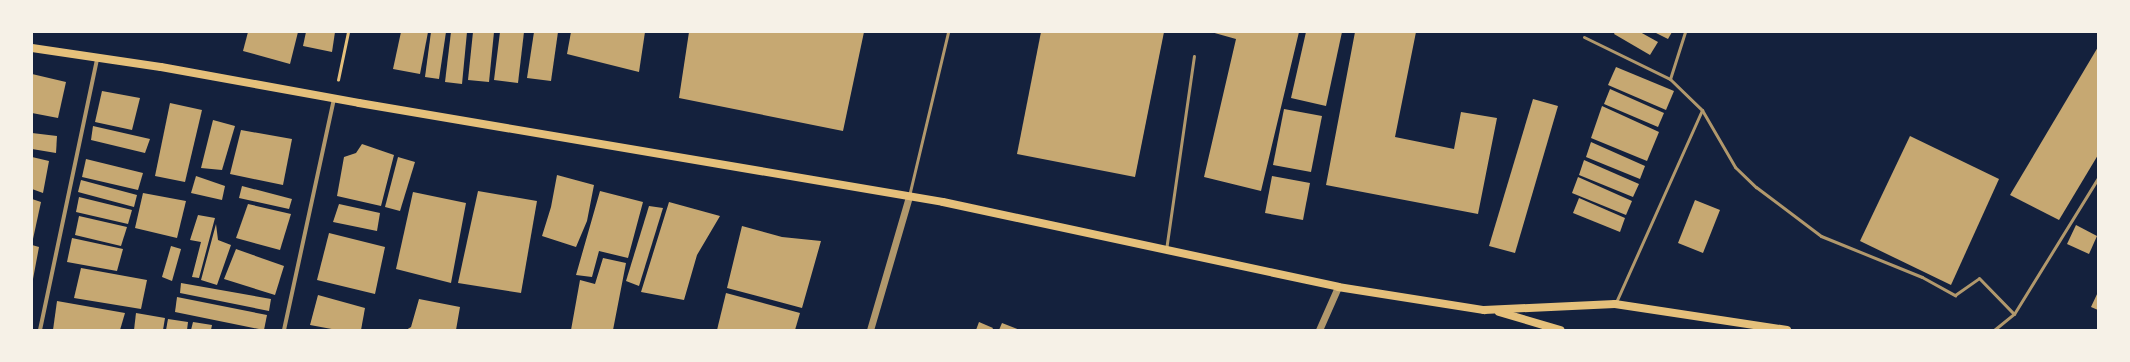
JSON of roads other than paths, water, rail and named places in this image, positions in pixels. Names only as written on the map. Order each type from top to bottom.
[{"type":"main road","points":[[32,48],[97,59],[161,67],[943,202],[1338,287],[1493,310],[1560,330]]},
{"type":"main road","points":[[1493,310],[1615,304],[1787,330]]},
{"type":"street","points":[[40,330],[97,59]]},
{"type":"street","points":[[284,330],[334,98]]},
{"type":"street","points":[[870,330],[909,197]]},
{"type":"street","points":[[1318,330],[1338,287]]},
{"type":"lane","points":[[909,197],[948,32]]},
{"type":"lane","points":[[1670,79],[1685,32]]},
{"type":"lane","points":[[1584,37],[1670,79],[1702,110],[1735,167],[1756,187],[1821,236],[1922,277],[1955,295],[1979,278],[2014,314]]},
{"type":"lane","points":[[1166,250],[1194,56]]},
{"type":"lane","points":[[1615,304],[1702,110]]},
{"type":"lane","points":[[1994,330],[2014,314],[2098,178]]}]
